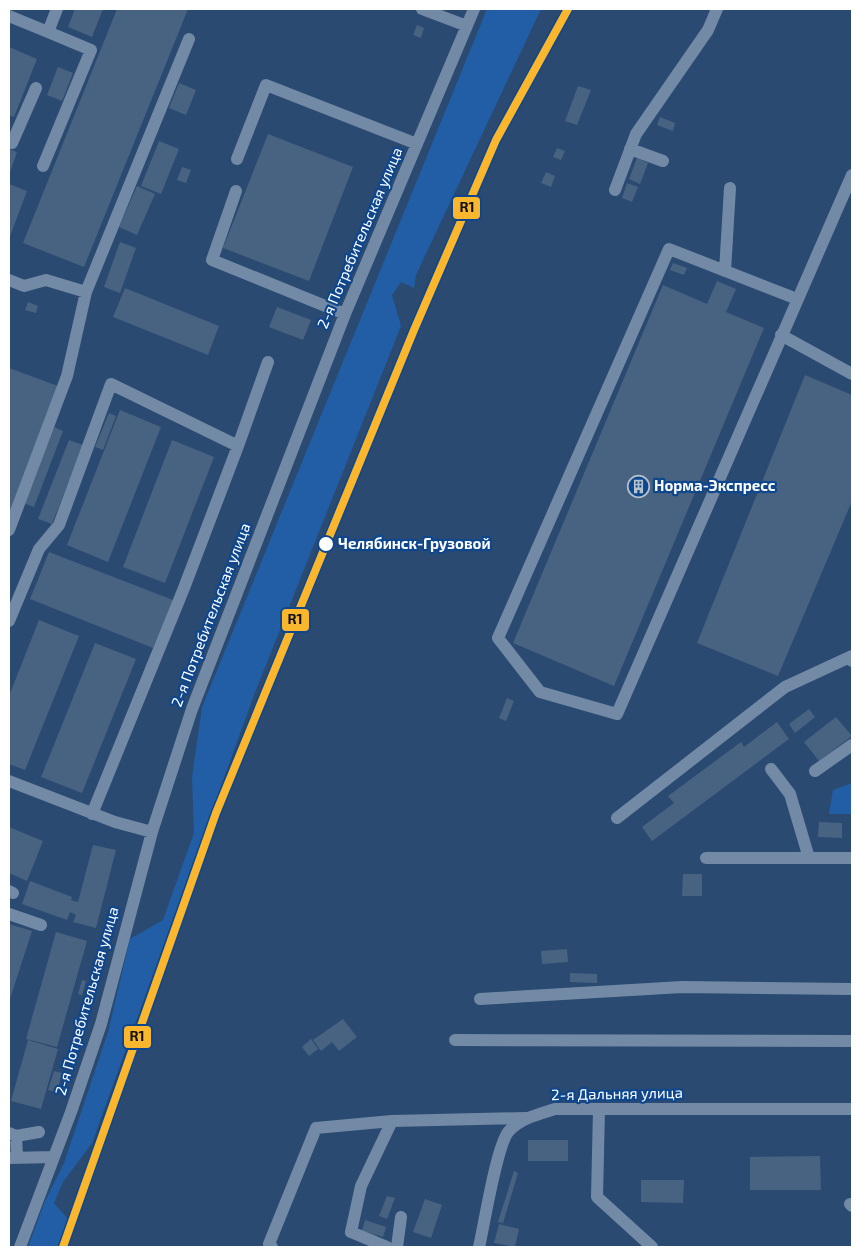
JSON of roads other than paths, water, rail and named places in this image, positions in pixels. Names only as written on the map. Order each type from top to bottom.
[{"type":"street","points":[[48,32],[57,9]]},
{"type":"street","points":[[422,9],[467,26]]},
{"type":"street","name":"2-я Потребительская улица","points":[[20,1247],[101,1024],[152,832],[192,709],[229,609],[346,314],[474,9]]},
{"type":"street","points":[[615,190],[636,134],[708,30],[717,9]]},
{"type":"street","points":[[9,16],[91,50],[44,166]]},
{"type":"street","points":[[9,530],[67,376],[86,292],[189,39]]},
{"type":"street","points":[[237,159],[266,86],[417,144]]},
{"type":"street","points":[[9,142],[12,143],[36,88]]},
{"type":"street","points":[[630,148],[663,161]]},
{"type":"street","points":[[797,299],[669,249],[498,638],[540,692],[617,714],[852,176]]},
{"type":"street","points":[[725,271],[730,188]]},
{"type":"street","points":[[236,191],[212,260],[346,314]]},
{"type":"street","points":[[9,280],[24,286],[46,280],[86,292]]},
{"type":"street","points":[[781,335],[852,374]]},
{"type":"street","points":[[92,814],[184,588],[268,362]]},
{"type":"street","points":[[9,621],[39,549],[58,525],[111,384],[238,446]]},
{"type":"street","points":[[616,818],[785,687],[852,655],[852,660]]},
{"type":"street","points":[[816,771],[852,745]]},
{"type":"street","points":[[771,769],[790,794],[809,858]]},
{"type":"street","points":[[9,781],[92,814],[152,832]]},
{"type":"street","points":[[706,858],[852,858]]},
{"type":"street","points":[[9,914],[41,925]]},
{"type":"street","points":[[480,999],[682,987],[852,989]]},
{"type":"street","points":[[455,1040],[852,1042]]},
{"type":"street","name":"2-я Дальняя улица","points":[[479,1247],[497,1162],[505,1139],[508,1132],[526,1118],[555,1109],[852,1109]]},
{"type":"street","points":[[599,1109],[597,1196],[652,1247]]},
{"type":"street","points":[[272,1247],[269,1244],[316,1128],[392,1121],[526,1118]]},
{"type":"street","points":[[387,1247],[351,1232],[361,1186],[392,1121]]},
{"type":"street","points":[[39,1132],[12,1134],[13,1158],[54,1157]]},
{"type":"street","points":[[397,1247],[401,1217]]},
{"type":"place","name":"Норма-Экспресс","points":[[638,486]]},
{"type":"place","name":"Челябинск-Грузовой","points":[[326,544]]}]
